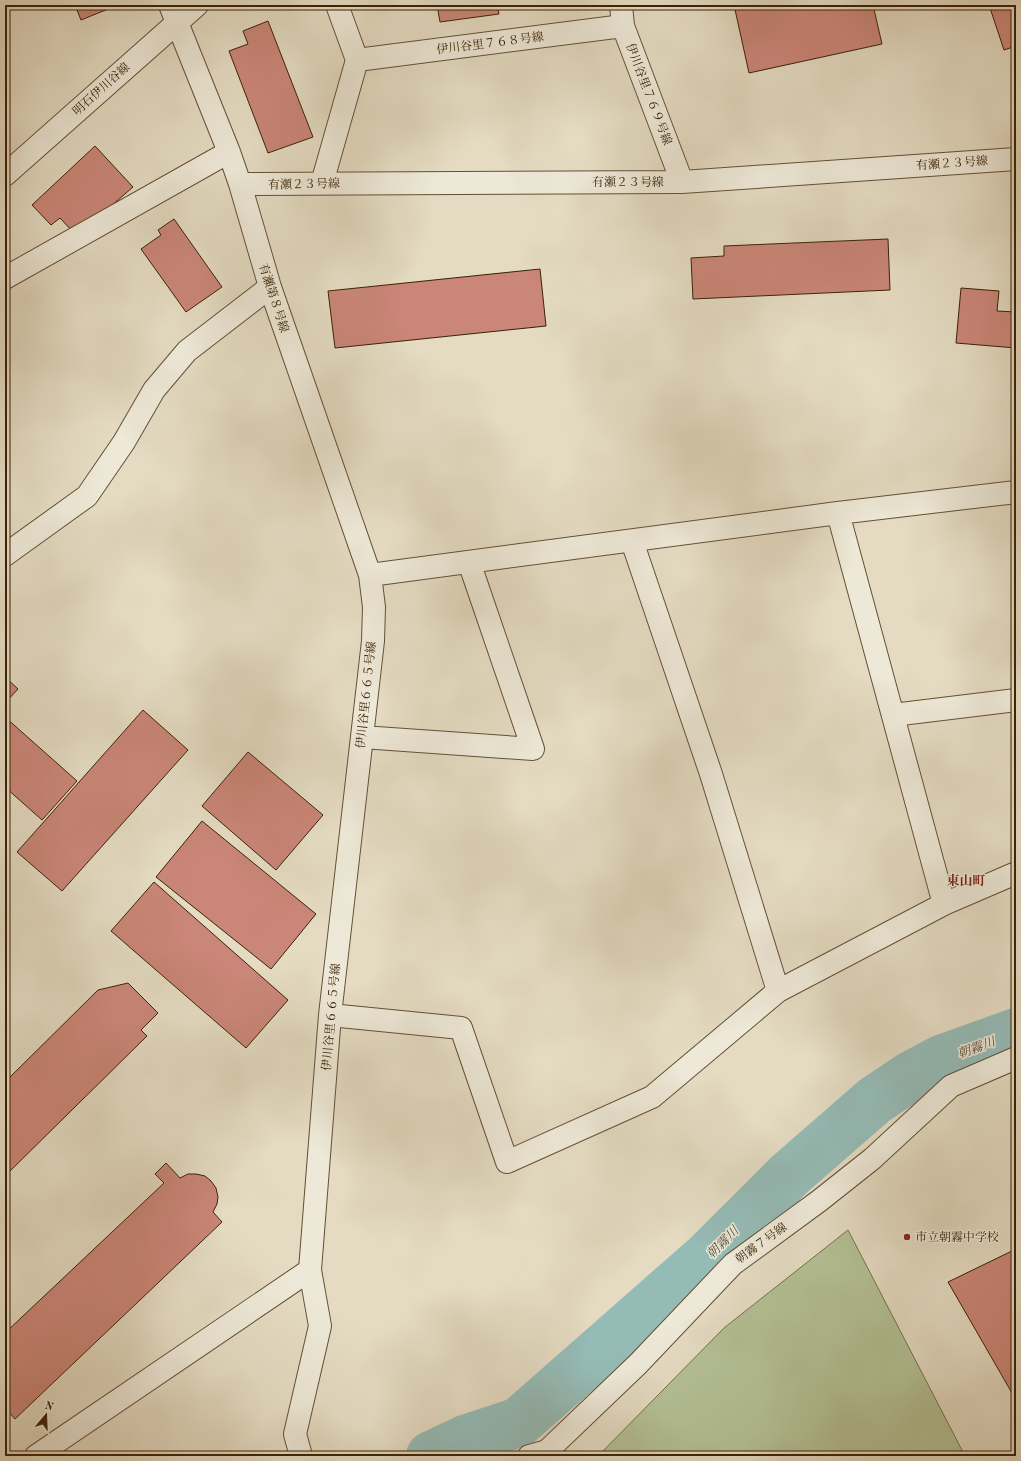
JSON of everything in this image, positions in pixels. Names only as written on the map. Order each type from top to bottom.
[{"type":"street","name":"明石伊川谷線","points":[[5,175],[173,14],[197,5]]},
{"type":"street","points":[[322,183],[357,60],[337,5]]},
{"type":"street","name":"有瀬第８号線","points":[[173,14],[229,152],[240,184],[270,287],[370,575]]},
{"type":"street","name":"伊川谷里７６８号線","points":[[357,60],[622,16]]},
{"type":"street","name":"伊川谷里７６９号線","points":[[622,16],[682,182]]},
{"type":"street","points":[[5,278],[229,152]]},
{"type":"street","name":"有瀬２３号線","points":[[240,184],[682,182],[1016,159]]},
{"type":"street","points":[[5,555],[87,496],[124,442],[154,390],[187,351],[270,287]]},
{"type":"street","points":[[370,575],[838,513],[1016,492]]},
{"type":"street","points":[[838,513],[944,904]]},
{"type":"street","points":[[632,541],[711,774],[778,991]]},
{"type":"street","points":[[362,737],[533,749],[469,562]]},
{"type":"street","name":"伊川谷里６６５号線","points":[[301,1456],[295,1434],[320,1326],[310,1270],[330,1014],[373,641],[374,607],[370,575]]},
{"type":"street","points":[[893,715],[1016,700]]},
{"type":"street","points":[[330,1014],[461,1028],[507,1162],[652,1097],[778,991],[944,904],[1016,873]]},
{"type":"street","name":"朝霧７号線","points":[[530,1456],[547,1451],[638,1364],[733,1264],[819,1201],[872,1159],[951,1086],[1016,1058]]},
{"type":"street","points":[[36,1456],[310,1270]]},
{"type":"green space","points":[[848,1230],[965,1456],[598,1456],[724,1328]]},
{"type":"building","points":[[75,5],[118,5],[81,20]]},
{"type":"building","points":[[437,5],[497,5],[499,14],[440,22]]},
{"type":"building","points":[[734,5],[873,5],[882,44],[749,73]]},
{"type":"building","points":[[989,5],[1016,5],[1016,46],[1004,50]]},
{"type":"building","points":[[268,21],[313,137],[268,153],[229,51],[248,44],[243,31]]},
{"type":"building","points":[[95,146],[133,187],[95,220],[73,232],[60,218],[51,225],[32,205]]},
{"type":"building","points":[[174,219],[222,287],[186,312],[141,249],[161,235],[158,230]]},
{"type":"building","points":[[888,239],[890,290],[693,299],[691,258],[724,256],[724,246]]},
{"type":"building","points":[[540,269],[546,326],[335,348],[328,291]]},
{"type":"building","points":[[961,288],[999,291],[997,311],[1016,312],[1016,348],[956,343]]},
{"type":"building","points":[[5,677],[18,689],[5,703]]},
{"type":"building","points":[[143,710],[188,750],[62,891],[17,852]]},
{"type":"building","points":[[5,717],[77,781],[42,820],[5,787]]},
{"type":"building","points":[[248,752],[323,815],[276,870],[202,806]]},
{"type":"building","points":[[202,821],[316,914],[271,969],[156,877]]},
{"type":"building","points":[[154,882],[288,1000],[246,1048],[111,931]]},
{"type":"building","points":[[128,983],[158,1013],[141,1030],[147,1036],[5,1176],[5,1082],[98,990]]},
{"type":"building","points":[[166,1163],[180,1178],[188,1174],[196,1174],[205,1176],[211,1181],[216,1188],[218,1197],[217,1204],[213,1212],[222,1222],[15,1419],[5,1408],[5,1333],[164,1183],[155,1174]]},
{"type":"building","points":[[1016,1249],[1016,1400],[948,1282]]},
{"type":"waterway","name":"朝霧川","points":[[431,1456],[465,1440],[519,1422],[708,1256],[789,1175],[875,1100],[911,1076],[941,1060],[1016,1033]]},
{"type":"place","name":"市立朝霧中学校","points":[[907,1237]]},
{"type":"district","name":"東山町","points":[[966,880]]}]
